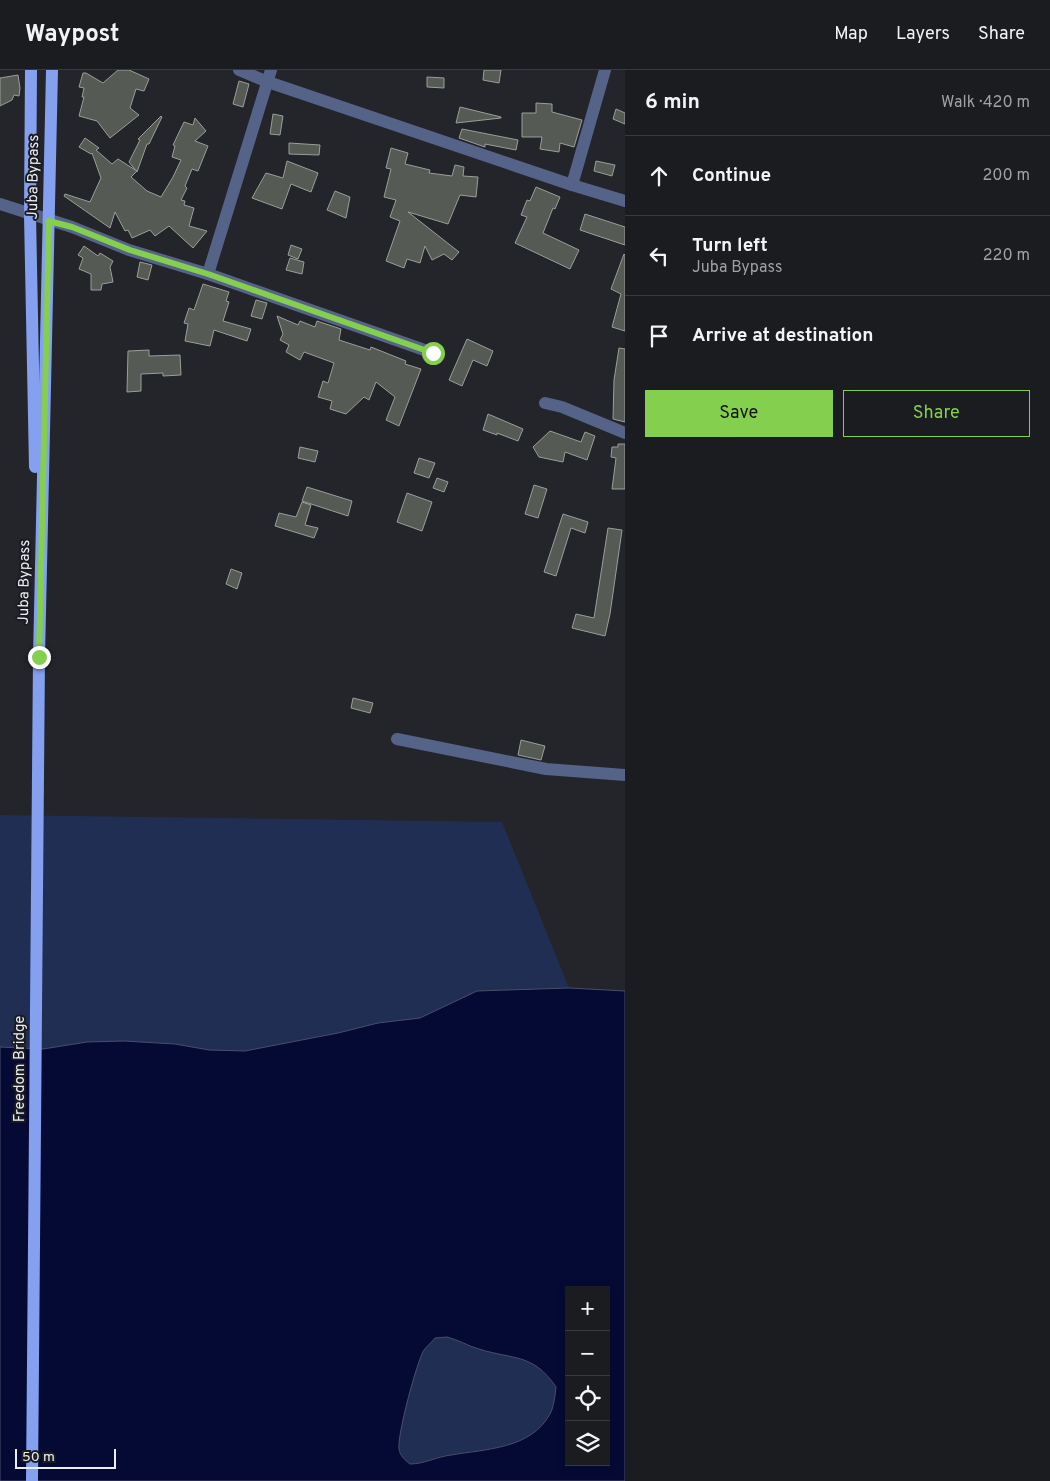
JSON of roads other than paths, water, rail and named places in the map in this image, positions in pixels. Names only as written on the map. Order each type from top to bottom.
[{"type":"main road","name":"Juba Bypass","points":[[31,70],[30,215],[39,657]]},
{"type":"main road","name":"Juba Bypass","points":[[39,657],[52,70]]},
{"type":"main road","name":"Freedom Bridge","points":[[32,1481],[39,657]]},
{"type":"street","points":[[239,70],[269,76],[572,185],[625,200]]},
{"type":"street","points":[[572,185],[605,70]]},
{"type":"street","points":[[208,274],[269,76]]},
{"type":"street","points":[[0,204],[72,227],[130,250],[208,274],[433,353]]},
{"type":"street","points":[[545,403],[625,433]]},
{"type":"street","points":[[397,739],[546,769],[625,775]]}]
